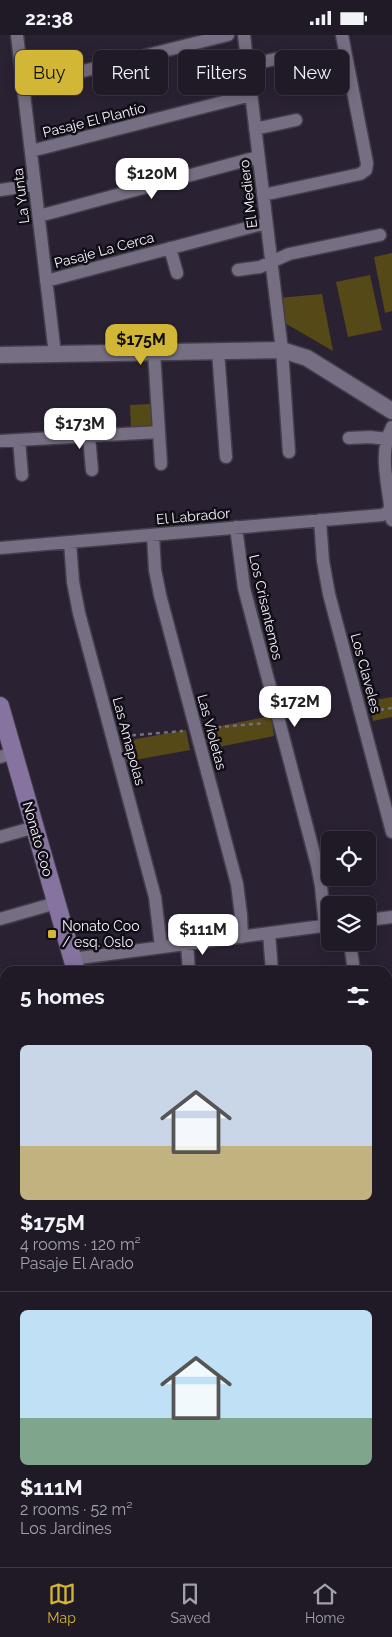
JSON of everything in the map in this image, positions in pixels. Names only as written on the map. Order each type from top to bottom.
[{"type":"main road","name":"Nonato Coo","points":[[0,706],[7,755],[35,827],[74,965]]},
{"type":"street","name":"La Yunta","points":[[17,35],[19,50]]},
{"type":"street","points":[[83,71],[228,35]]},
{"type":"street","name":"El Mediero","points":[[244,35],[246,50]]},
{"type":"street","points":[[263,195],[360,174],[366,170],[367,163],[342,35]]},
{"type":"street","name":"La Yunta","points":[[24,95],[55,354]]},
{"type":"street","name":"El Mediero","points":[[251,95],[282,350],[289,452]]},
{"type":"street","name":"Pasaje El Plantío","points":[[31,151],[251,95]]},
{"type":"street","points":[[255,129],[296,120]]},
{"type":"street","points":[[39,216],[258,157]]},
{"type":"street","points":[[0,190],[35,185]]},
{"type":"street","name":"Pasaje La Cerca","points":[[46,281],[266,223]]},
{"type":"street","points":[[238,270],[260,267],[289,254],[380,235]]},
{"type":"street","name":"Pasaje La Cerca","points":[[170,248],[177,273]]},
{"type":"street","points":[[0,355],[282,350],[307,357],[392,411]]},
{"type":"street","points":[[218,351],[226,457]]},
{"type":"street","points":[[154,352],[161,464]]},
{"type":"street","points":[[0,441],[159,432]]},
{"type":"street","points":[[349,438],[370,437],[389,433],[384,453],[389,470],[390,516]]},
{"type":"street","points":[[89,436],[92,470]]},
{"type":"street","points":[[19,440],[22,475]]},
{"type":"street","name":"El Labrador","points":[[0,548],[320,520],[390,516]]},
{"type":"street","name":"Los Claveles","points":[[320,520],[325,577],[392,832]]},
{"type":"street","name":"Los Crisantemos","points":[[236,527],[244,588],[323,896]]},
{"type":"street","name":"Las Violetas","points":[[153,535],[155,570],[160,595],[237,884],[242,937]]},
{"type":"street","name":"Las Amapolas","points":[[70,542],[73,582],[79,613],[155,897],[161,947]]},
{"type":"street","points":[[0,837],[35,827]]},
{"type":"street","points":[[0,919],[56,903]]},
{"type":"street","points":[[376,919],[392,917]]},
{"type":"street","points":[[74,965],[161,947],[321,927]]},
{"type":"street","points":[[269,933],[272,966]]},
{"type":"street","points":[[187,944],[189,966]]},
{"type":"street","points":[[351,951],[353,966]]},
{"type":"path","points":[[360,713],[392,707]]},
{"type":"shaded area","points":[[392,253],[392,311],[385,313],[374,257]]},
{"type":"shaded area","points":[[370,275],[382,330],[348,337],[336,282]]},
{"type":"shaded area","points":[[322,294],[333,351],[283,322],[278,298]]},
{"type":"shaded area","points":[[152,404],[154,430],[131,431],[130,405]]},
{"type":"shaded area","points":[[392,697],[392,717],[373,721],[369,701]]},
{"type":"shaded area","points":[[271,716],[274,736],[209,749],[205,729]]},
{"type":"shaded area","points":[[186,730],[190,750],[124,762],[120,742]]},
{"type":"place","name":"Nonato Coo / esq. Oslo","points":[[52,934]]}]
